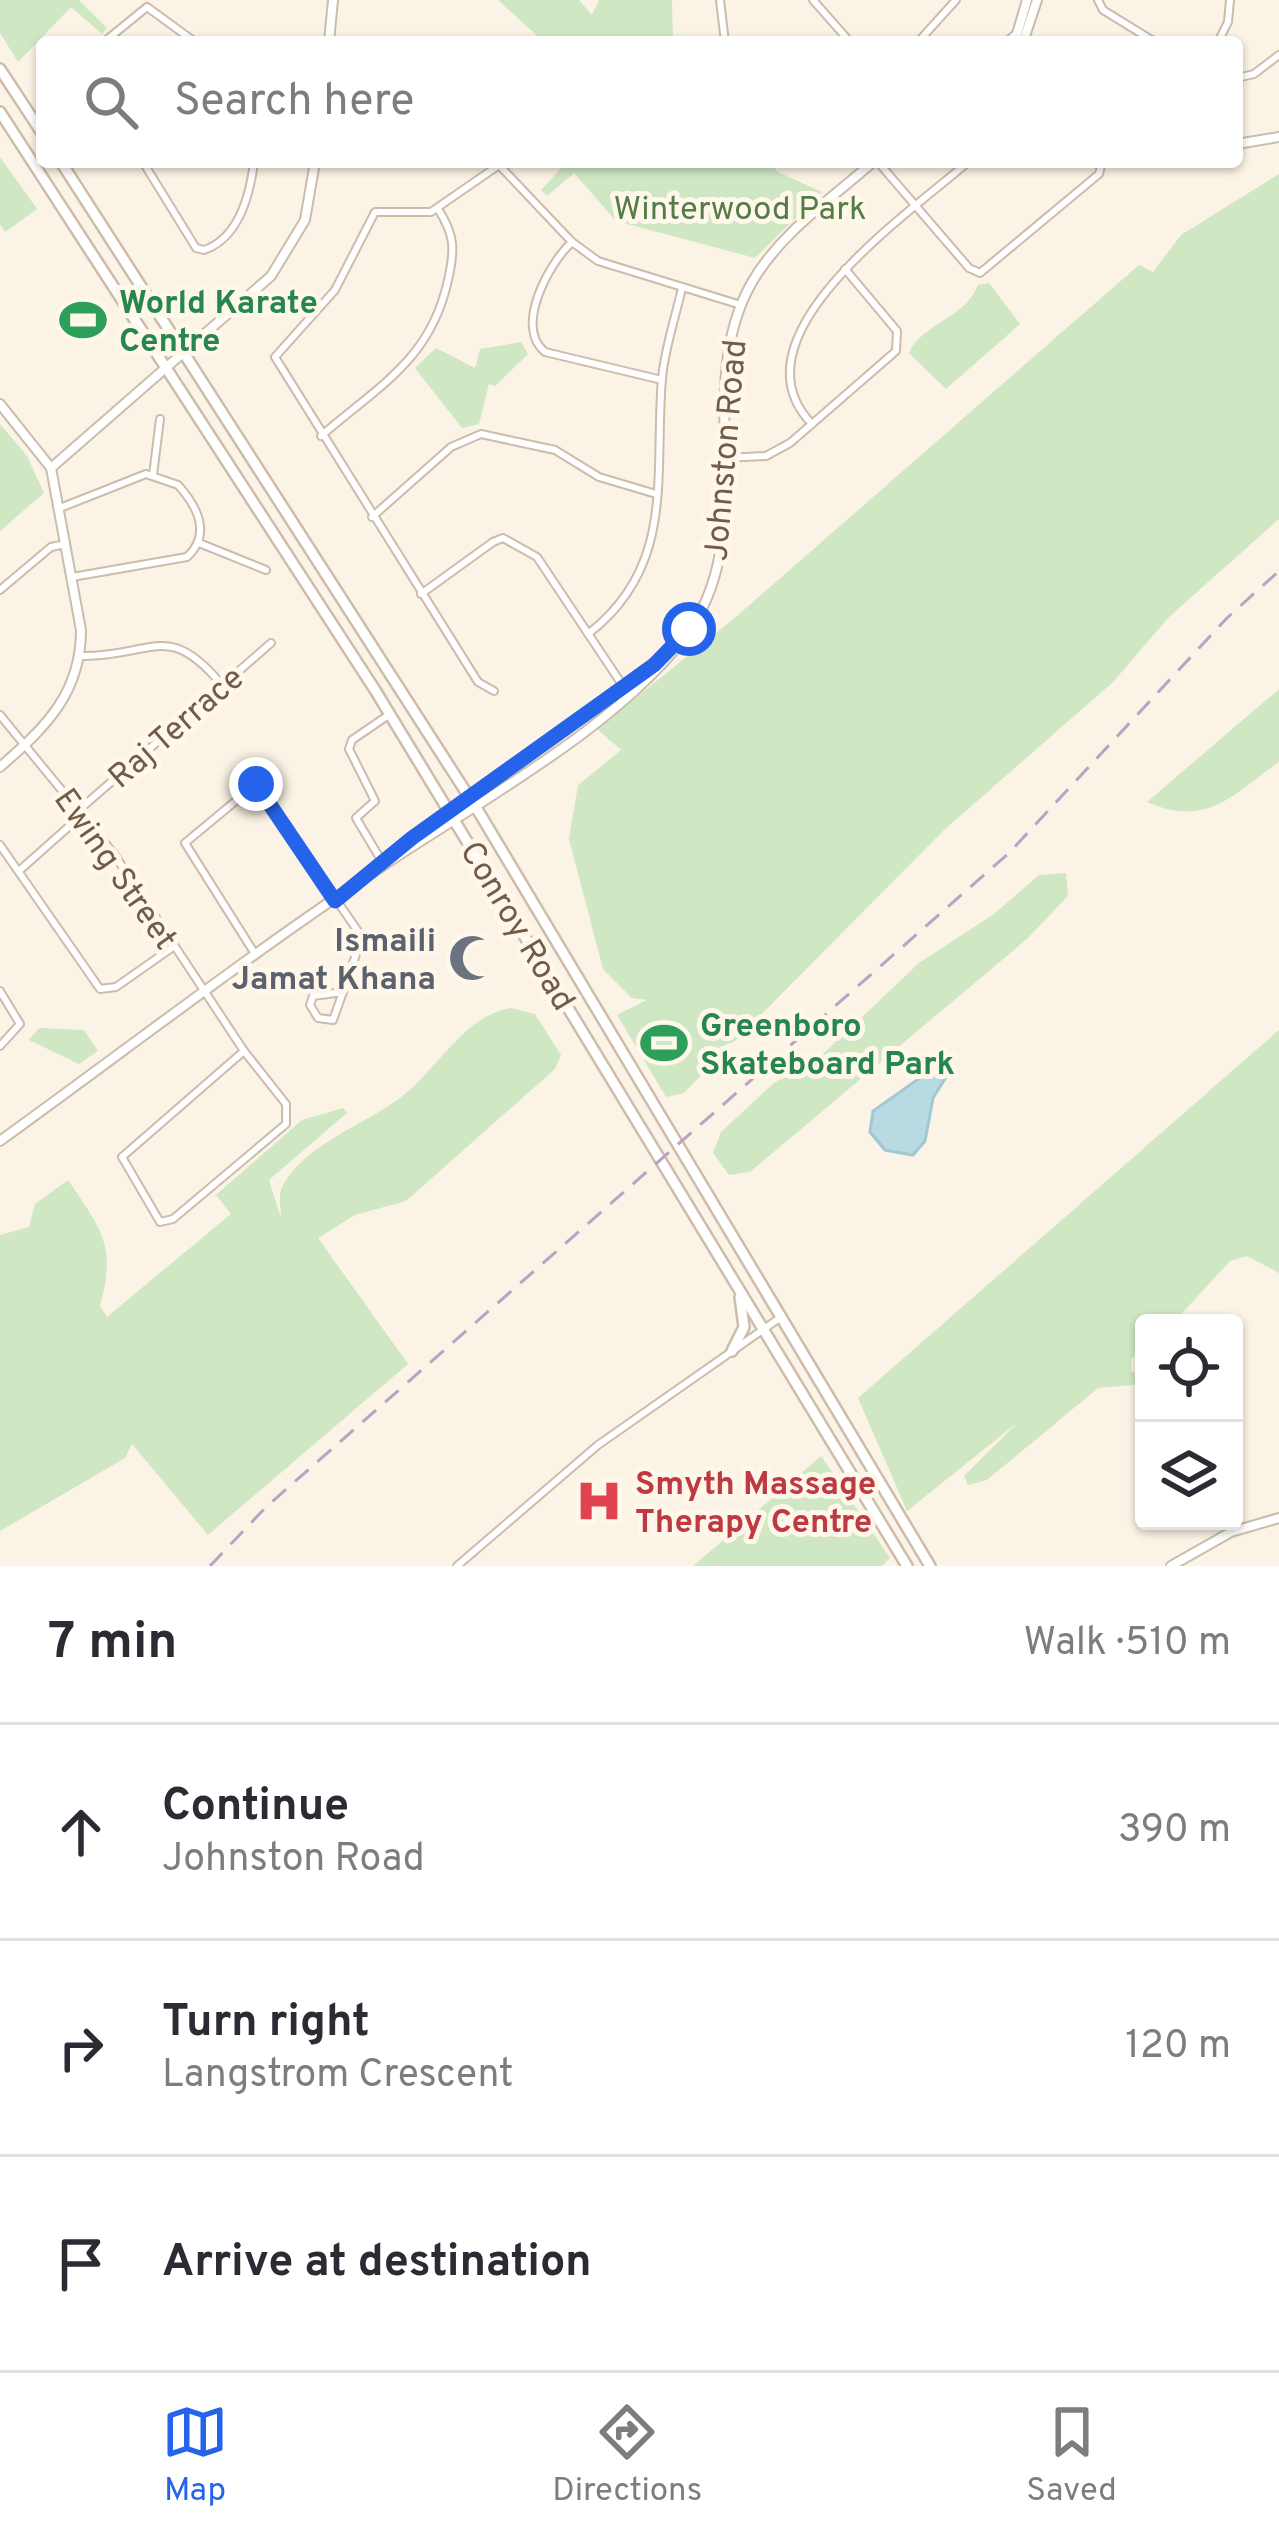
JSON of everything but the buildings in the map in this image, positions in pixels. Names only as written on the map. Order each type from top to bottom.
[{"type":"main road","points":[[0,69],[36,124]]},
{"type":"main road","name":"Conroy Road","points":[[0,112],[36,168]]},
{"type":"main road","name":"Conroy Road","points":[[36,168],[390,714],[907,1566]]},
{"type":"main road","name":"Conroy Road","points":[[65,168],[472,801],[930,1566]]},
{"type":"main road","points":[[368,680],[387,667]]},
{"type":"main road","points":[[733,1351],[744,1327],[737,1286]]},
{"type":"street","points":[[330,36],[333,0]]},
{"type":"street","points":[[720,0],[724,36]]},
{"type":"street","points":[[813,0],[845,36]]},
{"type":"street","points":[[939,0],[950,10]]},
{"type":"street","points":[[924,36],[956,0]]},
{"type":"street","points":[[1022,34],[1027,0]]},
{"type":"street","points":[[1019,36],[1037,0]]},
{"type":"street","points":[[1098,0],[1103,10],[1144,36]]},
{"type":"street","points":[[1221,36],[1230,0]]},
{"type":"street","points":[[111,36],[147,7],[187,36]]},
{"type":"street","points":[[1022,34],[1027,36]]},
{"type":"street","points":[[1243,77],[1279,55]]},
{"type":"street","points":[[1243,143],[1279,136]]},
{"type":"street","points":[[146,168],[196,248],[204,250],[235,224],[250,191],[253,168]]},
{"type":"street","points":[[51,468],[260,288],[290,252],[310,202],[314,168]]},
{"type":"street","points":[[489,168],[437,209],[423,214],[375,212],[335,290],[274,357],[478,682],[494,691]]},
{"type":"street","points":[[506,168],[572,242],[608,266],[741,305]]},
{"type":"street","name":"Johnston Road","points":[[0,1141],[626,691],[681,641],[705,603],[723,537],[728,356],[741,305],[777,249],[869,168]]},
{"type":"street","points":[[881,168],[969,268],[980,273],[1100,168]]},
{"type":"street","points":[[812,424],[790,392],[793,353],[814,305],[845,269],[961,168]]},
{"type":"street","points":[[321,436],[433,333],[455,251],[437,209]]},
{"type":"street","points":[[572,242],[546,267],[532,333],[536,344],[545,352],[662,380]]},
{"type":"street","points":[[725,458],[774,452],[812,424],[899,344],[897,331],[845,269]]},
{"type":"street","points":[[588,634],[626,601],[652,544],[662,380],[682,288]]},
{"type":"street","points":[[0,404],[51,468],[81,656],[62,705],[0,766]]},
{"type":"street","points":[[153,475],[160,419]]},
{"type":"street","points":[[372,517],[451,447],[481,434],[555,450],[599,478],[656,494]]},
{"type":"street","points":[[60,508],[100,496],[136,475],[153,475],[178,485],[188,497],[200,518],[199,543]]},
{"type":"street","points":[[422,594],[493,542],[512,539],[537,556],[626,691]]},
{"type":"street","points":[[199,543],[266,570]]},
{"type":"street","points":[[72,578],[175,561],[199,543]]},
{"type":"street","points":[[0,590],[51,547],[66,544]]},
{"type":"street","name":"Raj Terrace","points":[[20,870],[271,644]]},
{"type":"street","points":[[81,656],[180,646],[196,654],[222,685]]},
{"type":"street","points":[[384,865],[356,818],[375,801],[349,749],[352,740],[390,714]]},
{"type":"street","name":"Ewing Street","points":[[0,715],[82,812],[204,995],[286,1104],[286,1124],[173,1219],[160,1222],[122,1157],[244,1052]]},
{"type":"street","points":[[257,957],[185,843],[250,785],[261,788],[362,937],[334,1020],[318,1018],[310,1005],[313,996],[343,992]]},
{"type":"street","points":[[0,845],[100,989],[116,987],[173,946]]},
{"type":"street","points":[[0,991],[20,1024],[0,1046]]},
{"type":"street","points":[[458,1566],[598,1445],[781,1317]]},
{"type":"street","points":[[1171,1566],[1232,1532],[1279,1518]]},
{"type":"green space","points":[[0,0],[79,0],[107,28],[102,34],[71,7],[43,36],[36,36],[36,43],[18,62],[0,33]]},
{"type":"green space","points":[[498,0],[579,0],[592,15],[599,0],[672,0],[673,36],[537,36]]},
{"type":"green space","points":[[0,157],[37,209],[5,232],[0,224]]},
{"type":"green space","name":"Winterwood Park","points":[[561,168],[774,168],[822,192],[755,258],[616,221],[574,173],[547,196],[541,190]]},
{"type":"green space","points":[[1279,174],[1279,519],[1169,617],[1113,682],[944,830],[735,1041],[711,1051],[716,1060],[684,1093],[666,1097],[617,1015],[647,1000],[632,998],[603,969],[569,839],[578,785],[621,750],[597,729],[731,621],[1139,265],[1153,272],[1181,235]]},
{"type":"green space","points":[[989,283],[1020,324],[946,389],[909,353],[923,334],[964,306],[978,285]]},
{"type":"green space","points":[[521,342],[528,354],[495,386],[489,384],[479,424],[462,428],[415,368],[436,348],[475,368],[480,349]]},
{"type":"green space","points":[[0,424],[27,456],[44,493],[0,531]]},
{"type":"green space","points":[[1279,689],[1279,762],[1232,796],[1202,810],[1186,812],[1147,802]]},
{"type":"green space","points":[[1066,873],[1068,896],[1028,938],[750,1172],[729,1175],[713,1153],[721,1132],[774,1083],[824,1053],[919,963],[994,914],[1039,875]]},
{"type":"green space","points":[[511,1008],[535,1014],[561,1055],[555,1069],[406,1201],[355,1215],[318,1238],[408,1364],[208,1535],[132,1444],[125,1458],[0,1531],[0,1235],[29,1227],[35,1204],[68,1180],[103,1238],[107,1267],[100,1306],[107,1317],[231,1214],[216,1195],[302,1120],[343,1108],[347,1113],[269,1180],[281,1218],[282,1187],[295,1168],[324,1144],[405,1094],[480,1020]]},
{"type":"green space","points":[[39,1028],[84,1030],[98,1051],[79,1064],[29,1040]]},
{"type":"green space","points":[[1279,1030],[1279,1273],[1247,1256],[1230,1261],[1181,1314],[1135,1314],[1131,1371],[1135,1385],[1098,1388],[987,1480],[968,1485],[964,1476],[1018,1422],[907,1511],[858,1398]]},
{"type":"green space","points":[[821,1456],[890,1558],[882,1566],[693,1566]]},
{"type":"water","points":[[951,1056],[953,1066],[933,1098],[925,1141],[913,1155],[885,1150],[870,1132],[873,1111]]},
{"type":"railway","points":[[210,1566],[266,1507],[1009,853],[1227,618],[1279,571]]},
{"type":"place","name":"World Karate Centre","points":[[83,320]]},
{"type":"place","name":"Ismaili Jamat Khana","points":[[472,958]]},
{"type":"place","name":"Greenboro Skateboard Park","points":[[664,1043]]},
{"type":"place","name":"Smyth Massage Therapy Centre","points":[[599,1501]]},
{"type":"route","points":[[256,784],[335,901],[412,838],[654,665],[689,629]]}]
